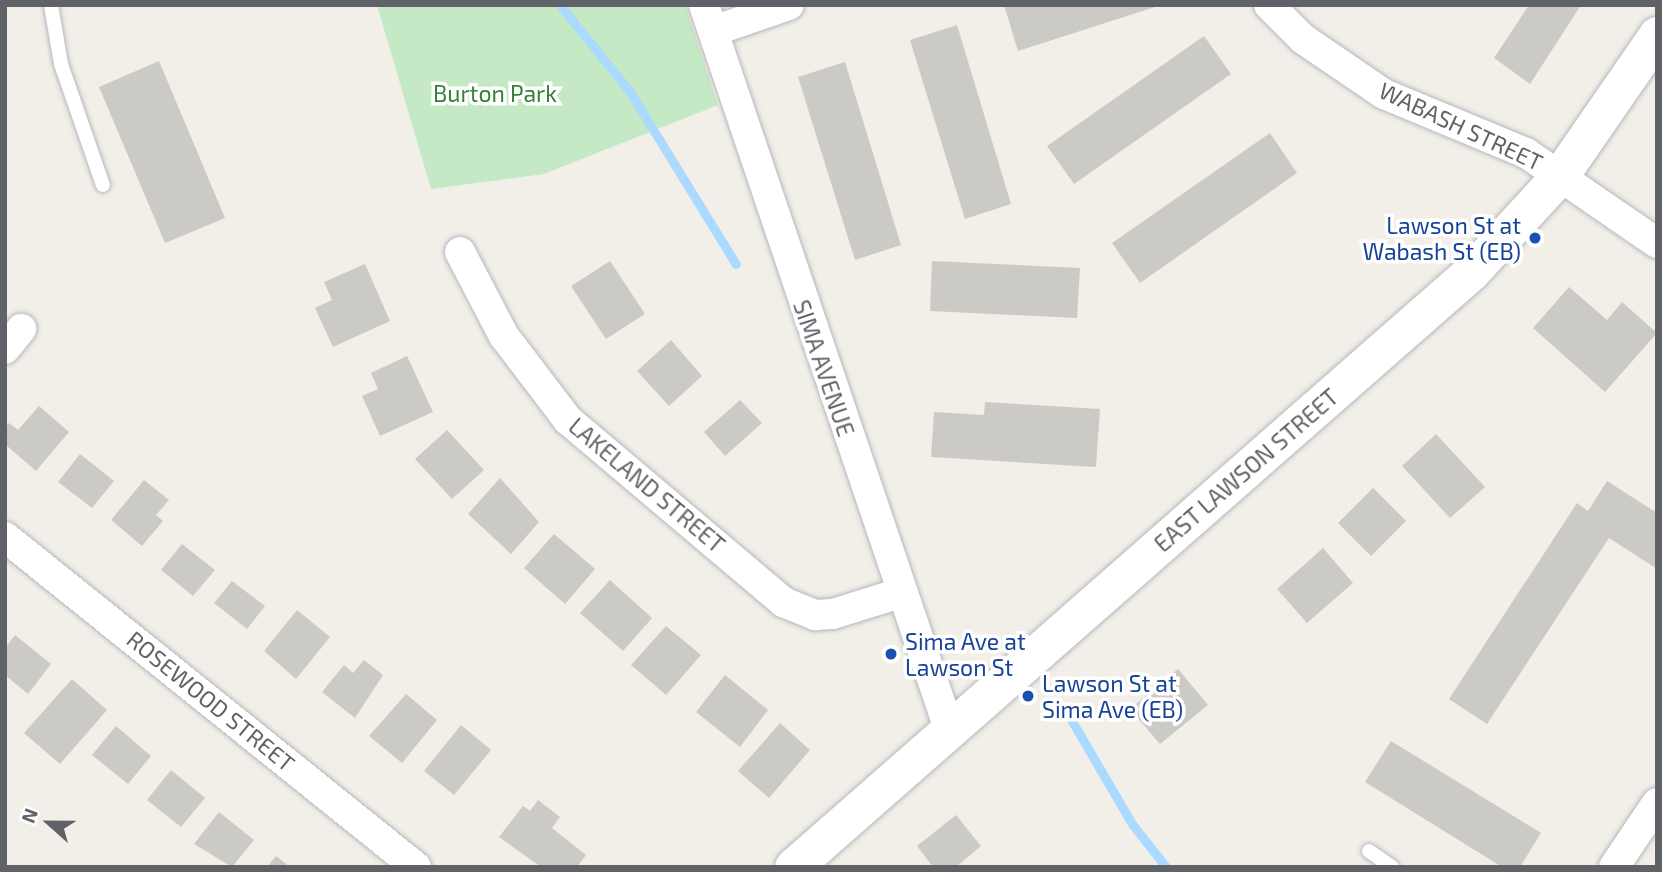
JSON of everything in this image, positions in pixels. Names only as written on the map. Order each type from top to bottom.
[{"type":"street","points":[[709,18],[789,5]]},
{"type":"street","name":"WABASH STREET","points":[[1269,5],[1303,38],[1384,94],[1561,174],[1657,243]]},
{"type":"street","name":"SIMA AVENUE","points":[[709,18],[900,593],[949,729]]},
{"type":"street","name":"EAST LAWSON STREET","points":[[793,867],[1471,272],[1561,174],[1657,35]]},
{"type":"street","name":"LAKELAND STREET","points":[[460,252],[504,336],[568,420],[783,601],[815,615],[833,614],[900,593]]},
{"type":"street","name":"ROSEWOOD STREET","points":[[5,537],[416,867]]},
{"type":"street","points":[[1614,867],[1657,803]]},
{"type":"lane","points":[[51,5],[61,64],[103,185]]},
{"type":"lane","points":[[1369,851],[1392,867]]},
{"type":"green space","name":"Burton Park","points":[[377,5],[685,5],[718,105],[544,174],[431,189]]},
{"type":"building","points":[[1004,5],[1158,5],[1158,6],[1018,51]]},
{"type":"building","points":[[1529,5],[1581,5],[1530,84],[1494,58]]},
{"type":"building","points":[[957,25],[1011,204],[965,219],[910,40]]},
{"type":"building","points":[[1204,36],[1231,74],[1074,184],[1047,146]]},
{"type":"building","points":[[159,61],[225,218],[165,243],[99,87]]},
{"type":"building","points":[[845,62],[901,245],[855,260],[798,77]]},
{"type":"building","points":[[1270,133],[1297,173],[1140,283],[1112,243]]},
{"type":"building","points":[[610,261],[645,314],[606,339],[571,286]]},
{"type":"building","points":[[932,261],[1080,268],[1077,318],[930,311]]},
{"type":"building","points":[[365,264],[390,321],[333,347],[315,308],[332,300],[324,282]]},
{"type":"building","points":[[1569,287],[1607,320],[1622,302],[1657,333],[1605,392],[1533,328]]},
{"type":"building","points":[[671,340],[702,376],[669,406],[637,371]]},
{"type":"building","points":[[407,356],[433,412],[380,436],[362,396],[378,389],[371,373]]},
{"type":"building","points":[[740,400],[762,423],[725,456],[704,432]]},
{"type":"building","points":[[985,402],[1100,409],[1096,467],[931,457],[934,412],[984,415]]},
{"type":"building","points":[[39,406],[69,432],[36,471],[6,445],[5,428],[9,423],[18,430]]},
{"type":"building","points":[[447,430],[484,470],[452,499],[415,459]]},
{"type":"building","points":[[1436,434],[1485,487],[1450,518],[1402,466]]},
{"type":"building","points":[[80,454],[114,481],[92,508],[58,482]]},
{"type":"building","points":[[500,478],[539,522],[511,554],[468,514]]},
{"type":"building","points":[[144,480],[169,500],[156,515],[163,521],[142,546],[111,520]]},
{"type":"building","points":[[1607,481],[1657,513],[1657,569],[1609,538],[1487,724],[1449,699],[1577,503],[1588,511]]},
{"type":"building","points":[[1373,488],[1406,521],[1371,556],[1338,523]]},
{"type":"building","points":[[554,534],[595,569],[565,604],[524,568]]},
{"type":"building","points":[[182,544],[215,570],[193,596],[161,570]]},
{"type":"building","points":[[1323,548],[1353,583],[1307,623],[1277,589]]},
{"type":"building","points":[[610,580],[652,618],[623,651],[580,613]]},
{"type":"building","points":[[232,581],[265,606],[247,629],[214,603]]},
{"type":"building","points":[[297,610],[330,637],[296,679],[264,651]]},
{"type":"building","points":[[666,626],[701,655],[666,695],[631,665]]},
{"type":"building","points":[[15,635],[51,664],[28,694],[5,675],[5,648]]},
{"type":"building","points":[[364,660],[383,675],[355,718],[322,692],[344,665],[353,673]]},
{"type":"building","points":[[1178,669],[1208,705],[1160,744],[1130,709]]},
{"type":"building","points":[[725,675],[768,710],[740,747],[696,712]]},
{"type":"building","points":[[72,679],[107,710],[60,764],[24,733]]},
{"type":"building","points":[[406,694],[437,720],[402,763],[369,736]]},
{"type":"building","points":[[780,723],[810,750],[769,798],[738,771]]},
{"type":"building","points":[[461,725],[491,750],[454,795],[424,771]]},
{"type":"building","points":[[116,726],[151,756],[128,784],[92,755]]},
{"type":"building","points":[[1391,741],[1541,833],[1520,867],[1502,867],[1365,782]]},
{"type":"building","points":[[171,770],[205,798],[181,827],[147,800]]},
{"type":"building","points":[[538,800],[560,817],[552,828],[586,855],[577,867],[541,867],[499,837],[523,806],[530,811]]},
{"type":"building","points":[[219,812],[254,840],[232,867],[194,844]]},
{"type":"building","points":[[956,815],[981,846],[956,867],[933,867],[917,846]]},
{"type":"building","points":[[276,856],[290,867],[267,867]]},
{"type":"waterway","points":[[560,5],[630,92],[736,264]]},
{"type":"waterway","points":[[1069,716],[1132,824],[1166,867]]},
{"type":"place","name":"Lawson St at Wabash St (EB)","points":[[1535,238]]},
{"type":"place","name":"Sima Ave at Lawson St","points":[[891,654]]},
{"type":"place","name":"Lawson St at Sima Ave (EB)","points":[[1028,696]]}]
